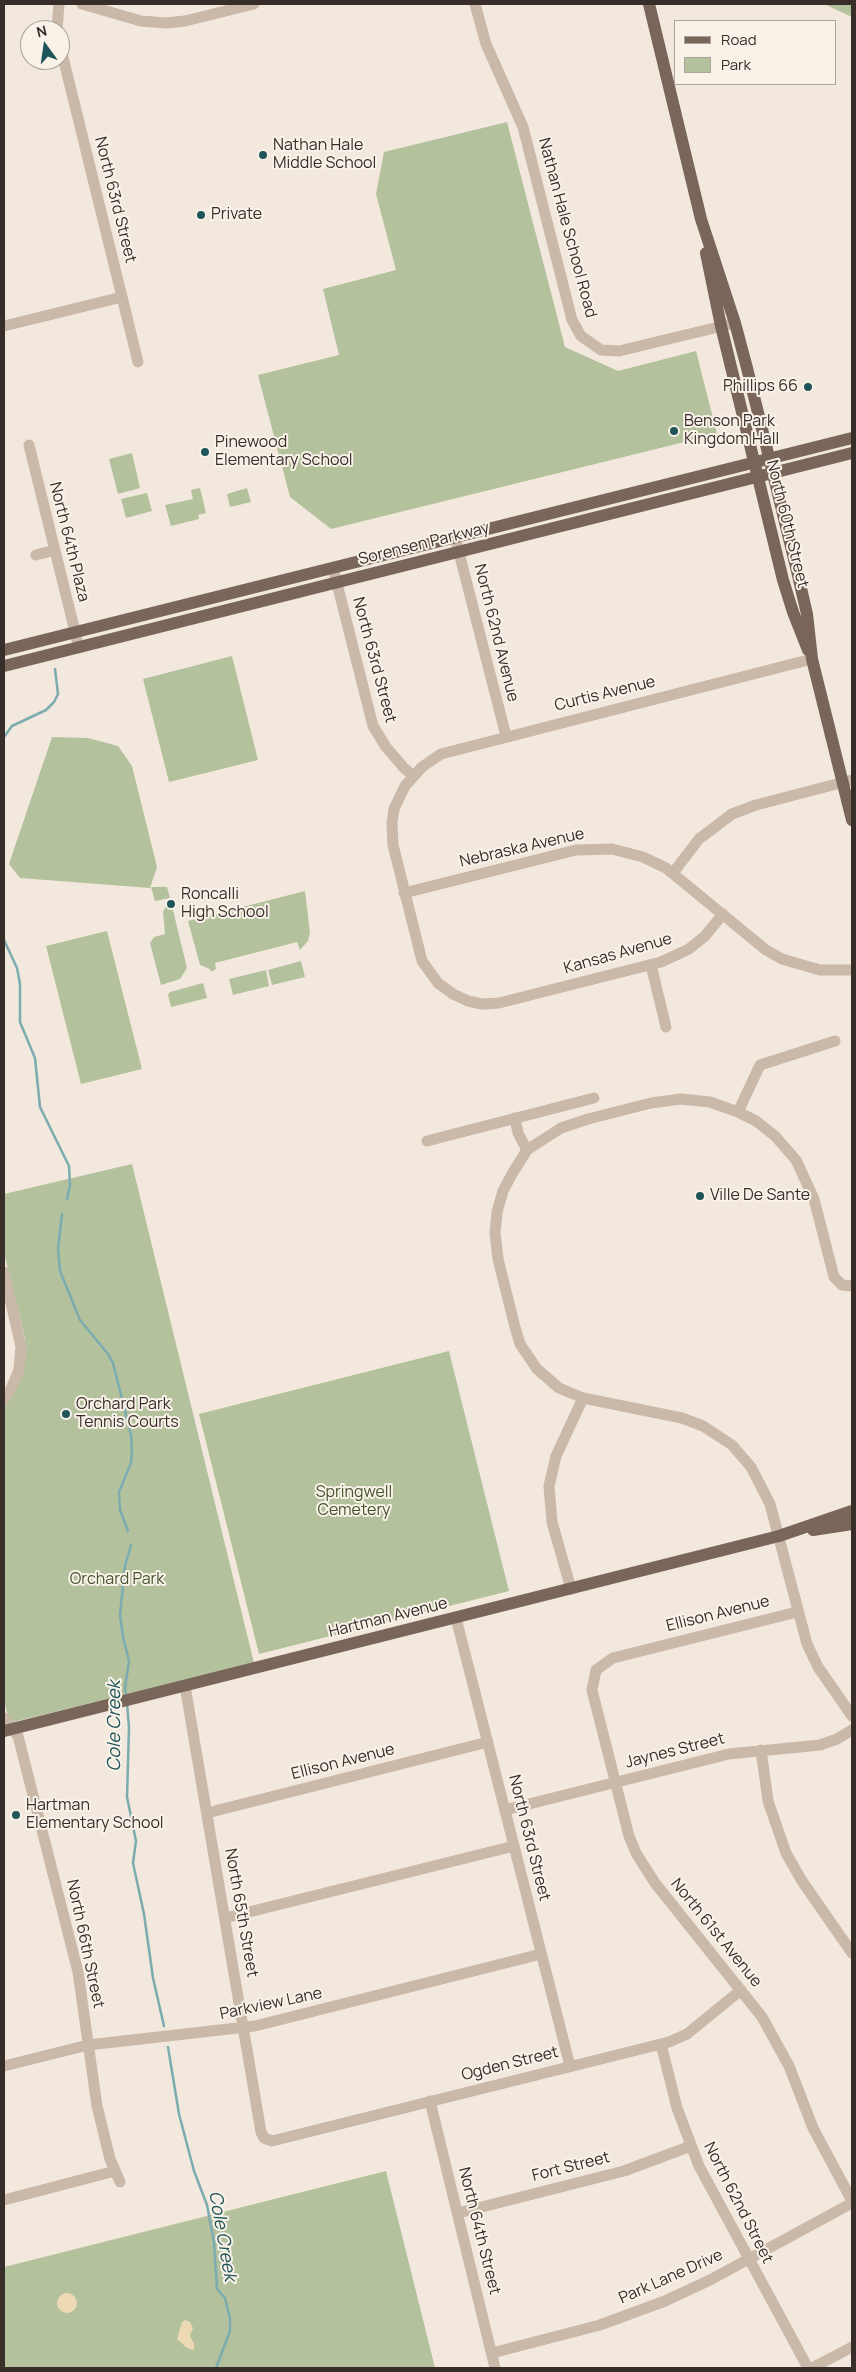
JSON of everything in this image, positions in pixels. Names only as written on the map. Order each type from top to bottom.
[{"type":"main road","name":"North 60th Street","points":[[648,4],[702,219],[735,323],[770,459],[807,614],[812,659]]},
{"type":"main road","name":"North 60th Street","points":[[702,219],[702,233],[721,326],[754,462],[792,612],[812,659],[848,781],[852,820]]},
{"type":"main road","name":"Sorensen Parkway","points":[[4,650],[852,438]]},
{"type":"main road","name":"Sorensen Parkway","points":[[4,666],[852,453]]},
{"type":"main road","name":"Hartman Avenue","points":[[6,1726],[185,1686],[571,1589],[779,1536],[852,1511]]},
{"type":"main road","name":"Hartman Avenue","points":[[779,1536],[852,1524]]},
{"type":"street","points":[[58,20],[59,4]]},
{"type":"street","points":[[82,4],[141,21],[166,23],[185,21],[254,4]]},
{"type":"street","name":"Nathan Hale School Road","points":[[475,4],[486,44],[523,127],[572,320],[581,336],[593,346],[614,352],[735,323]]},
{"type":"street","name":"North 63rd Street","points":[[66,70],[138,362]]},
{"type":"street","points":[[4,326],[122,297]]},
{"type":"street","name":"North 64th Plaza","points":[[29,445],[79,648]]},
{"type":"street","name":"North 62nd Avenue","points":[[455,537],[506,736]]},
{"type":"street","points":[[36,555],[55,550]]},
{"type":"street","name":"North 63rd Street","points":[[333,568],[373,726],[386,747],[414,776]]},
{"type":"street","name":"Curtis Avenue","points":[[414,776],[422,767],[442,754],[506,736],[812,659]]},
{"type":"street","points":[[404,893],[393,845],[392,823],[399,797],[414,776]]},
{"type":"street","points":[[673,873],[699,839],[732,814],[756,805],[848,781]]},
{"type":"street","name":"Nebraska Avenue","points":[[404,893],[555,855],[591,848],[612,849],[633,853],[654,861],[673,873],[723,914]]},
{"type":"street","name":"Kansas Avenue","points":[[404,893],[422,961],[438,983],[453,994],[475,1003],[499,1002],[671,959],[690,949],[705,936],[723,914]]},
{"type":"street","points":[[723,914],[766,950],[782,959],[820,970],[852,970]]},
{"type":"street","points":[[650,965],[666,1027]]},
{"type":"street","points":[[738,1112],[760,1065],[835,1041]]},
{"type":"street","points":[[427,1141],[594,1098]]},
{"type":"street","points":[[852,1286],[842,1285],[834,1277],[814,1199],[796,1160],[775,1136],[756,1122],[721,1105],[692,1100],[651,1103],[570,1124],[527,1150],[512,1174],[499,1203],[495,1233],[498,1259],[515,1327],[528,1357],[546,1379],[559,1388],[582,1398],[682,1418],[703,1426],[721,1437],[742,1455],[759,1478],[770,1504],[797,1612],[812,1657],[852,1716]]},
{"type":"street","points":[[515,1118],[518,1134],[527,1150]]},
{"type":"street","points":[[4,1272],[21,1347],[19,1370],[11,1389],[4,1399]]},
{"type":"street","points":[[571,1589],[552,1522],[549,1486],[556,1456],[582,1398]]},
{"type":"street","name":"Ellison Avenue","points":[[594,1673],[600,1665],[612,1658],[797,1612]]},
{"type":"street","name":"North 63rd Street","points":[[456,1618],[570,2066]]},
{"type":"street","name":"North 61st Avenue","points":[[594,1673],[592,1690],[614,1782],[628,1836],[643,1867],[762,2017],[778,2042],[813,2128],[852,2202]]},
{"type":"street","name":"North 65th Street","points":[[185,1686],[261,2132],[264,2138],[272,2141]]},
{"type":"street","name":"North 66th Street","points":[[4,2200],[117,2176],[97,2106],[76,1963],[18,1736],[6,1726]]},
{"type":"street","name":"Jaynes Street","points":[[505,1810],[729,1754],[820,1744],[837,1739],[852,1730]]},
{"type":"street","name":"Ellison Avenue","points":[[207,1813],[488,1742]]},
{"type":"street","points":[[761,1750],[768,1801],[786,1853],[802,1881],[852,1953]]},
{"type":"street","points":[[225,1918],[514,1846]]},
{"type":"street","name":"Parkview Lane","points":[[4,2066],[88,2046],[244,2028],[541,1954]]},
{"type":"street","name":"Ogden Street","points":[[272,2141],[661,2044],[687,2034],[741,1990]]},
{"type":"street","name":"North 62nd Street","points":[[661,2044],[678,2108],[691,2146],[708,2184],[808,2368]]},
{"type":"street","name":"North 64th Street","points":[[430,2101],[495,2368]]},
{"type":"street","name":"Fort Street","points":[[458,2213],[624,2171],[691,2146]]},
{"type":"street","name":"Park Lane Drive","points":[[492,2353],[623,2317],[691,2290],[852,2202]]},
{"type":"street","points":[[812,2368],[852,2346]]},
{"type":"green space","points":[[824,4],[852,4],[852,17]]},
{"type":"green space","points":[[507,122],[565,347],[618,371],[696,351],[717,434],[331,529],[290,497],[258,375],[339,355],[323,289],[396,270],[376,194],[384,152]]},
{"type":"green space","points":[[132,453],[140,488],[118,494],[109,459]]},
{"type":"green space","points":[[200,488],[206,513],[198,515],[199,519],[171,526],[165,505],[193,499],[191,490]]},
{"type":"green space","points":[[247,488],[251,502],[230,507],[227,494]]},
{"type":"green space","points":[[147,493],[152,511],[126,518],[121,499]]},
{"type":"green space","points":[[232,656],[258,760],[169,782],[143,679]]},
{"type":"green space","points":[[52,737],[88,738],[118,746],[132,766],[157,867],[150,888],[20,878],[9,864]]},
{"type":"green space","points":[[151,887],[167,887],[170,898],[155,901]]},
{"type":"green space","points":[[305,891],[310,933],[308,941],[300,950],[297,942],[215,963],[216,969],[211,972],[210,969],[200,965],[188,921]]},
{"type":"green space","points":[[171,902],[187,968],[180,979],[161,985],[150,943],[154,937],[165,934],[163,912],[167,904]]},
{"type":"green space","points":[[107,931],[142,1069],[81,1084],[46,946]]},
{"type":"green space","points":[[301,961],[305,977],[272,985],[268,970]]},
{"type":"green space","points":[[266,970],[269,986],[233,995],[229,979]]},
{"type":"green space","points":[[203,983],[207,998],[171,1007],[168,995],[170,992]]},
{"type":"green space","name":"Orchard Park","points":[[132,1164],[254,1663],[13,1722],[8,1716],[4,1701],[4,1405],[9,1398],[26,1356],[25,1338],[4,1253],[4,1194]]},
{"type":"green space","name":"Springwell Cemetery","points":[[449,1351],[509,1591],[259,1654],[199,1414]]},
{"type":"green space","points":[[386,2171],[435,2368],[4,2368],[4,2267]]},
{"type":"sand","points":[[67,2293],[74,2296],[77,2303],[74,2310],[67,2313],[60,2310],[57,2303],[60,2296]]},
{"type":"sand","points":[[185,2320],[190,2322],[193,2328],[190,2336],[194,2344],[194,2350],[187,2348],[177,2339],[182,2322]]},
{"type":"waterway","name":"Cole Creek","points":[[4,737],[12,726],[46,710],[54,702],[58,694],[55,669]]},
{"type":"waterway","name":"Cole Creek","points":[[4,940],[17,968],[20,984],[20,1022],[35,1058],[40,1107],[69,1166],[70,1185],[67,1199]]},
{"type":"waterway","name":"Cole Creek","points":[[62,1214],[58,1249],[60,1271],[80,1320],[108,1354],[113,1363],[131,1435],[131,1463],[119,1492],[120,1510],[128,1531]]},
{"type":"waterway","name":"Cole Creek","points":[[126,1695],[125,1688],[129,1661],[120,1615],[125,1566],[131,1545]]},
{"type":"waterway","name":"Cole Creek","points":[[127,1703],[129,1728],[127,1797],[136,1841],[133,1863],[144,1914],[153,1978],[164,2026]]},
{"type":"waterway","name":"Cole Creek","points":[[168,2047],[179,2114],[194,2171],[207,2205],[214,2242],[217,2289],[225,2298],[230,2318],[230,2331],[216,2368]]},
{"type":"place","name":"Nathan Hale Middle School","points":[[263,155]]},
{"type":"place","name":"Private","points":[[201,215]]},
{"type":"place","name":"Phillips 66","points":[[808,387]]},
{"type":"place","name":"Benson Park Kingdom Hall","points":[[674,431]]},
{"type":"place","name":"Pinewood Elementary School","points":[[205,452]]},
{"type":"place","name":"Roncalli High School","points":[[171,904]]},
{"type":"place","name":"Ville De Sante","points":[[700,1196]]},
{"type":"place","name":"Orchard Park Tennis Courts","points":[[66,1414]]},
{"type":"place","name":"Hartman Elementary School","points":[[16,1815]]}]
